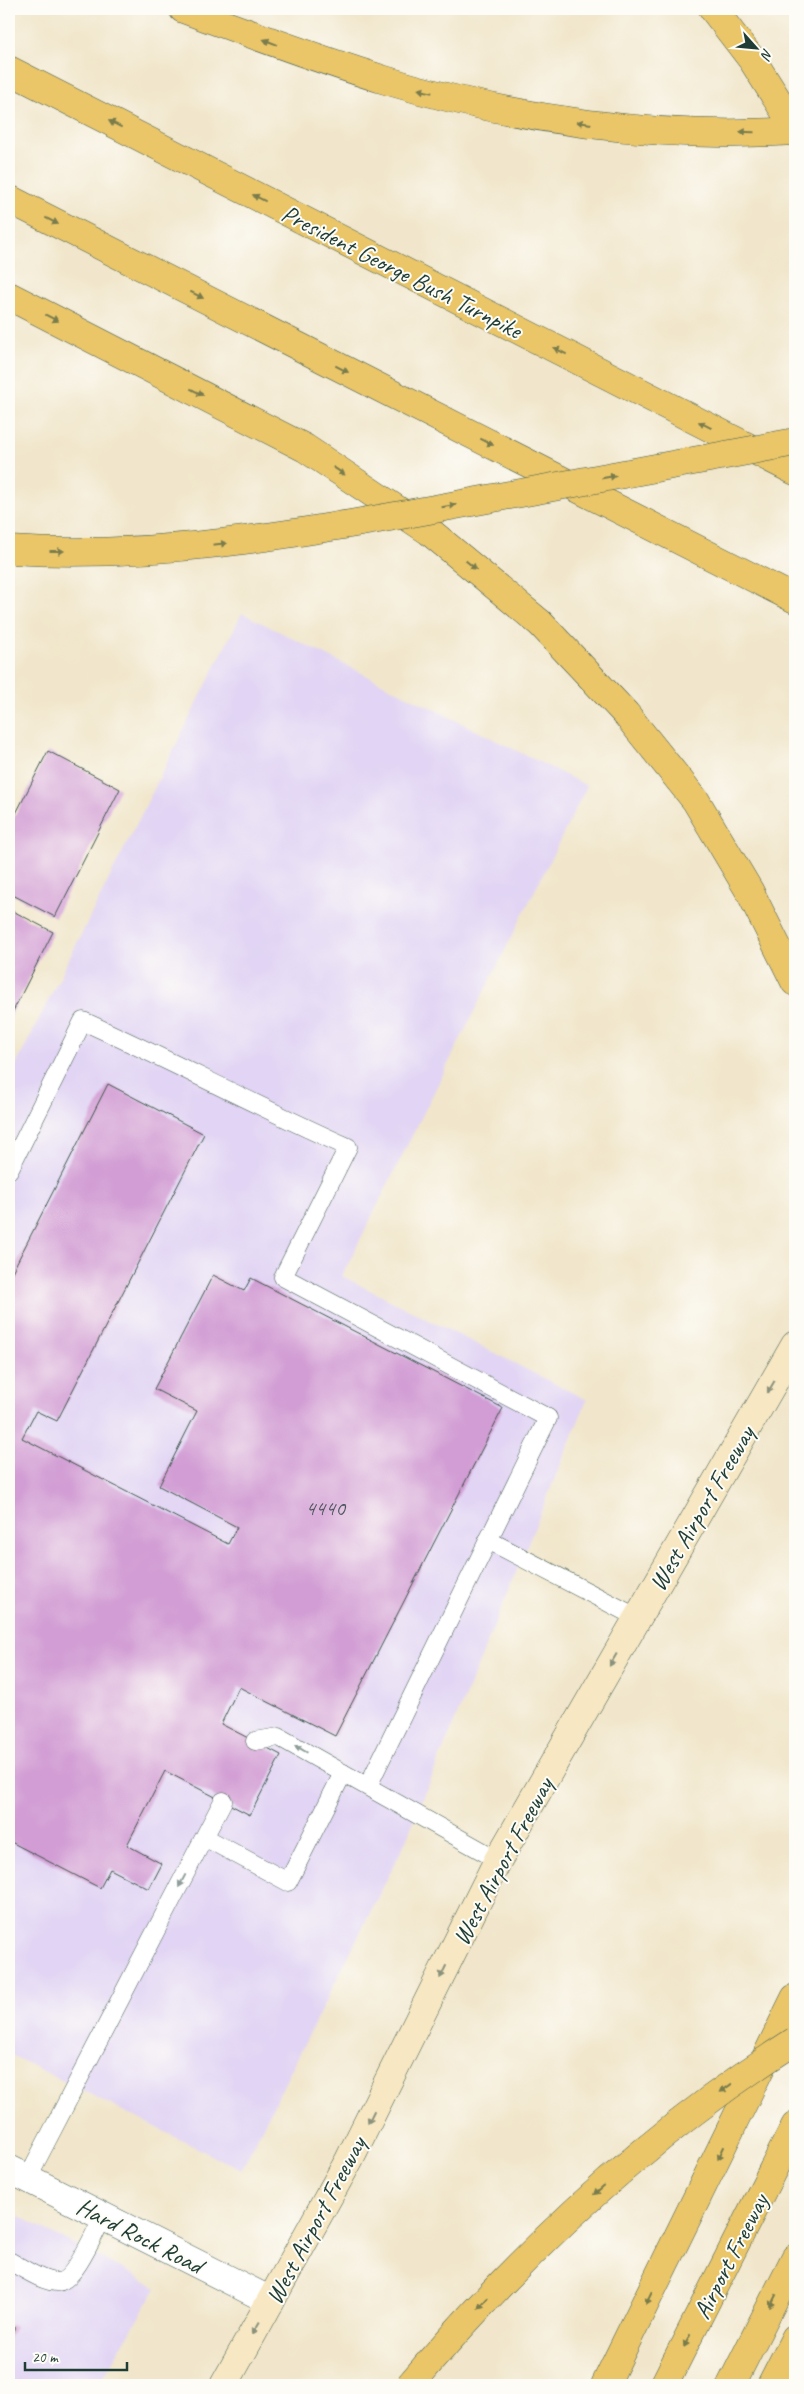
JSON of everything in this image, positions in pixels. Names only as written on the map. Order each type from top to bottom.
[{"type":"highway","points":[[182,9],[280,46],[386,80],[490,107],[586,123],[674,131],[795,130]]},
{"type":"highway","points":[[713,9],[753,60],[795,130]]},
{"type":"highway","name":"President George Bush Turnpike","points":[[9,70],[795,471]]},
{"type":"highway","points":[[9,199],[795,599]]},
{"type":"highway","points":[[9,296],[305,448],[429,531],[540,624],[626,714],[696,801],[750,892],[795,982]]},
{"type":"highway","points":[[9,550],[117,550],[174,548],[238,542],[372,520],[795,442]]},
{"type":"highway","points":[[605,2385],[795,1998]]},
{"type":"highway","points":[[410,2385],[515,2269],[597,2192],[677,2124],[795,2041]]},
{"type":"highway","name":"Airport Freeway","points":[[664,2385],[795,2126]]},
{"type":"highway","points":[[731,2385],[795,2258]]},
{"type":"highway","points":[[771,2385],[795,2338]]},
{"type":"main road","name":"West Airport Freeway","points":[[224,2385],[350,2160],[498,1860],[795,1345]]},
{"type":"street","name":"Hard Rock Road","points":[[18,2174],[272,2301]]},
{"type":"lane","points":[[9,1170],[83,1020],[181,1066],[268,1111],[348,1147],[283,1277],[548,1418],[368,1786]]},
{"type":"lane","points":[[488,1540],[638,1618]]},
{"type":"lane","points":[[255,1741],[280,1737],[498,1860]]},
{"type":"lane","points":[[206,1838],[288,1882],[343,1773]]},
{"type":"lane","points":[[18,2174],[128,1983],[206,1838],[223,1801]]},
{"type":"lane","points":[[9,2261],[43,2278],[60,2282],[69,2278],[76,2269],[103,2217]]},
{"type":"shaded area","points":[[242,613],[587,786],[342,1276],[587,1400],[403,1847],[241,2170],[9,2054],[9,1079]]},
{"type":"shaded area","points":[[9,2211],[157,2287],[98,2385],[9,2385]]},
{"type":"building","points":[[48,751],[120,789],[55,917],[9,893],[9,827]]},
{"type":"building","points":[[9,909],[53,932],[9,1019]]},
{"type":"building","points":[[108,1084],[204,1134],[57,1421],[36,1411],[22,1438],[228,1544],[237,1527],[159,1486],[197,1411],[154,1389],[213,1275],[244,1291],[251,1278],[503,1408],[335,1736],[239,1687],[221,1724],[281,1755],[250,1815],[165,1771],[127,1845],[162,1864],[149,1889],[110,1869],[100,1888],[9,1841],[9,1278]]},
{"type":"building","points":[[9,2324],[15,2327],[9,2339]]}]
